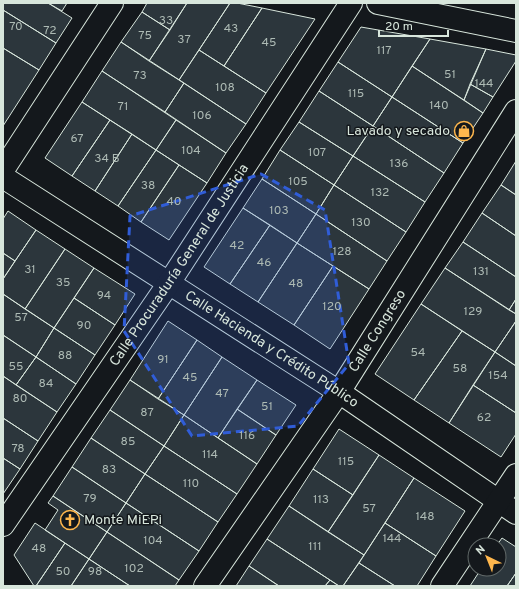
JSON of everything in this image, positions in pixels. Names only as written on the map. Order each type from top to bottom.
[{"type":"street","points":[[3,170],[112,3]]},
{"type":"street","name":"Calle Procuraduría General de Justicia","points":[[3,525],[169,283],[351,3]]},
{"type":"street","points":[[378,3],[516,31]]},
{"type":"street","name":"Calle Congreso","points":[[205,586],[339,392],[516,111]]},
{"type":"street","name":"Calle Hacienda y Crédito Público","points":[[3,177],[339,392],[507,507]]},
{"type":"street","points":[[442,586],[507,507],[516,475]]},
{"type":"highlighted area","points":[[261,174],[325,210],[349,364],[298,426],[192,436],[124,331],[130,216]]},
{"type":"building","points":[[3,3],[48,3],[72,18],[56,43],[3,10]]},
{"type":"building","points":[[48,3],[67,3],[62,11]]},
{"type":"building","points":[[147,3],[187,3],[170,30],[142,12]]},
{"type":"building","points":[[187,3],[230,3],[179,80],[149,61]]},
{"type":"building","points":[[230,3],[262,8],[224,66],[199,50]]},
{"type":"building","points":[[262,8],[315,19],[266,93],[224,66]]},
{"type":"building","points":[[3,10],[56,43],[39,70],[3,48]]},
{"type":"building","points":[[142,12],[170,30],[149,61],[121,42]]},
{"type":"building","points":[[361,27],[430,39],[392,97],[338,62]]},
{"type":"building","points":[[430,39],[486,49],[464,100],[412,66]]},
{"type":"building","points":[[121,42],[184,83],[165,112],[102,71]]},
{"type":"building","points":[[3,48],[39,70],[3,126]]},
{"type":"building","points":[[486,49],[516,55],[516,61],[493,97],[470,84]]},
{"type":"building","points":[[199,50],[266,93],[246,124],[179,80]]},
{"type":"building","points":[[338,62],[392,97],[373,126],[319,91]]},
{"type":"building","points":[[412,66],[483,113],[463,143],[392,97]]},
{"type":"building","points":[[102,71],[176,120],[156,150],[82,102]]},
{"type":"building","points":[[184,83],[246,124],[226,153],[165,112]]},
{"type":"building","points":[[470,84],[493,97],[483,113],[464,100]]},
{"type":"building","points":[[319,91],[373,126],[353,156],[299,122]]},
{"type":"building","points":[[392,97],[463,143],[444,173],[373,126]]},
{"type":"building","points":[[82,102],[110,120],[72,176],[45,158]]},
{"type":"building","points":[[110,120],[132,134],[95,191],[72,176]]},
{"type":"building","points":[[176,120],[226,153],[207,183],[156,150]]},
{"type":"building","points":[[299,122],[353,156],[334,185],[280,150]]},
{"type":"building","points":[[373,126],[444,173],[425,202],[353,156]]},
{"type":"building","points":[[132,134],[156,150],[118,206],[95,191]]},
{"type":"building","points":[[156,150],[179,165],[141,222],[118,206]]},
{"type":"building","points":[[280,150],[334,185],[316,214],[262,179]]},
{"type":"building","points":[[353,156],[425,202],[406,232],[334,185]]},
{"type":"building","points":[[516,161],[516,195],[501,185]]},
{"type":"building","points":[[179,165],[207,183],[169,240],[141,222]]},
{"type":"building","points":[[262,179],[316,214],[297,243],[243,208]]},
{"type":"building","points":[[334,185],[406,232],[387,261],[316,214]]},
{"type":"building","points":[[501,185],[516,195],[516,236],[482,213]]},
{"type":"building","points":[[243,208],[270,225],[230,284],[204,267]]},
{"type":"building","points":[[8,211],[36,230],[15,261],[3,253],[3,219]]},
{"type":"building","points":[[482,213],[516,236],[516,277],[463,242]]},
{"type":"building","points":[[316,214],[387,261],[369,289],[297,243]]},
{"type":"building","points":[[270,225],[297,243],[258,302],[230,284]]},
{"type":"building","points":[[36,230],[65,249],[25,309],[3,294],[3,279]]},
{"type":"building","points":[[463,242],[516,277],[516,299],[509,310],[445,268]]},
{"type":"building","points":[[297,243],[333,266],[294,325],[258,302]]},
{"type":"building","points":[[65,249],[94,268],[54,328],[25,309]]},
{"type":"building","points":[[3,253],[15,261],[3,279]]},
{"type":"building","points":[[333,266],[369,289],[330,349],[294,325]]},
{"type":"building","points":[[94,268],[135,294],[115,325],[74,298]]},
{"type":"building","points":[[445,268],[516,314],[516,321],[495,352],[421,304]]},
{"type":"building","points":[[3,294],[54,328],[36,357],[3,335]]},
{"type":"building","points":[[74,298],[115,325],[95,355],[54,328]]},
{"type":"building","points":[[516,299],[516,314],[509,310]]},
{"type":"building","points":[[421,304],[462,331],[414,400],[375,374]]},
{"type":"building","points":[[168,321],[197,340],[158,399],[130,380]]},
{"type":"building","points":[[516,321],[516,366],[495,352]]},
{"type":"building","points":[[54,328],[95,355],[76,384],[36,357]]},
{"type":"building","points":[[462,331],[495,352],[449,423],[414,400]]},
{"type":"building","points":[[3,335],[36,357],[16,385],[3,376]]},
{"type":"building","points":[[197,340],[222,357],[184,415],[158,399]]},
{"type":"building","points":[[495,352],[516,366],[516,413],[473,385]]},
{"type":"building","points":[[36,357],[76,384],[57,412],[16,385]]},
{"type":"building","points":[[222,357],[257,380],[218,438],[184,415]]},
{"type":"building","points":[[3,376],[57,412],[38,441],[3,418]]},
{"type":"building","points":[[130,380],[184,415],[164,446],[110,410]]},
{"type":"building","points":[[257,380],[296,405],[276,435],[237,409]]},
{"type":"building","points":[[473,385],[516,413],[516,434],[501,457],[449,423]]},
{"type":"building","points":[[237,409],[276,435],[257,464],[218,438]]},
{"type":"building","points":[[110,410],[164,446],[145,474],[91,438]]},
{"type":"building","points":[[184,415],[257,464],[237,494],[164,446]]},
{"type":"building","points":[[3,418],[38,441],[20,469],[3,458]]},
{"type":"building","points":[[339,429],[379,455],[353,495],[313,469]]},
{"type":"building","points":[[91,438],[145,474],[126,503],[72,467]]},
{"type":"building","points":[[164,446],[237,494],[218,522],[145,474]]},
{"type":"building","points":[[379,455],[414,478],[364,555],[328,532]]},
{"type":"building","points":[[3,458],[20,469],[3,494]]},
{"type":"building","points":[[72,467],[126,503],[107,532],[53,496]]},
{"type":"building","points":[[313,469],[353,495],[328,532],[289,506]]},
{"type":"building","points":[[145,474],[218,522],[199,551],[126,503]]},
{"type":"building","points":[[414,478],[465,511],[436,556],[385,523]]},
{"type":"building","name":"Monte MiEPi","points":[[53,496],[107,532],[89,559],[45,530],[58,510],[48,503]]},
{"type":"building","points":[[126,503],[199,551],[179,580],[107,532]]},
{"type":"building","points":[[289,506],[364,555],[343,586],[339,586],[267,539]]},
{"type":"building","points":[[35,523],[65,543],[36,586],[34,586],[14,555]]},
{"type":"building","points":[[385,523],[436,556],[417,586],[395,586],[359,563]]},
{"type":"building","points":[[107,532],[179,580],[175,586],[130,586],[89,559]]},
{"type":"building","points":[[267,539],[330,580],[325,586],[279,586],[249,566]]},
{"type":"building","points":[[507,541],[516,547],[516,573],[507,586],[470,586],[476,577],[507,577]]},
{"type":"building","points":[[65,543],[89,559],[71,586],[36,586]]},
{"type":"building","points":[[89,559],[130,586],[71,586]]},
{"type":"building","points":[[359,563],[395,586],[343,586]]},
{"type":"building","points":[[249,566],[279,586],[236,586]]},
{"type":"building","points":[[516,573],[516,586],[507,586]]},
{"type":"building","points":[[330,580],[339,586],[325,586]]},
{"type":"place","name":"Lavado y secado","points":[[464,131]]},
{"type":"place","name":"Monte MiEPi","points":[[70,520]]}]
